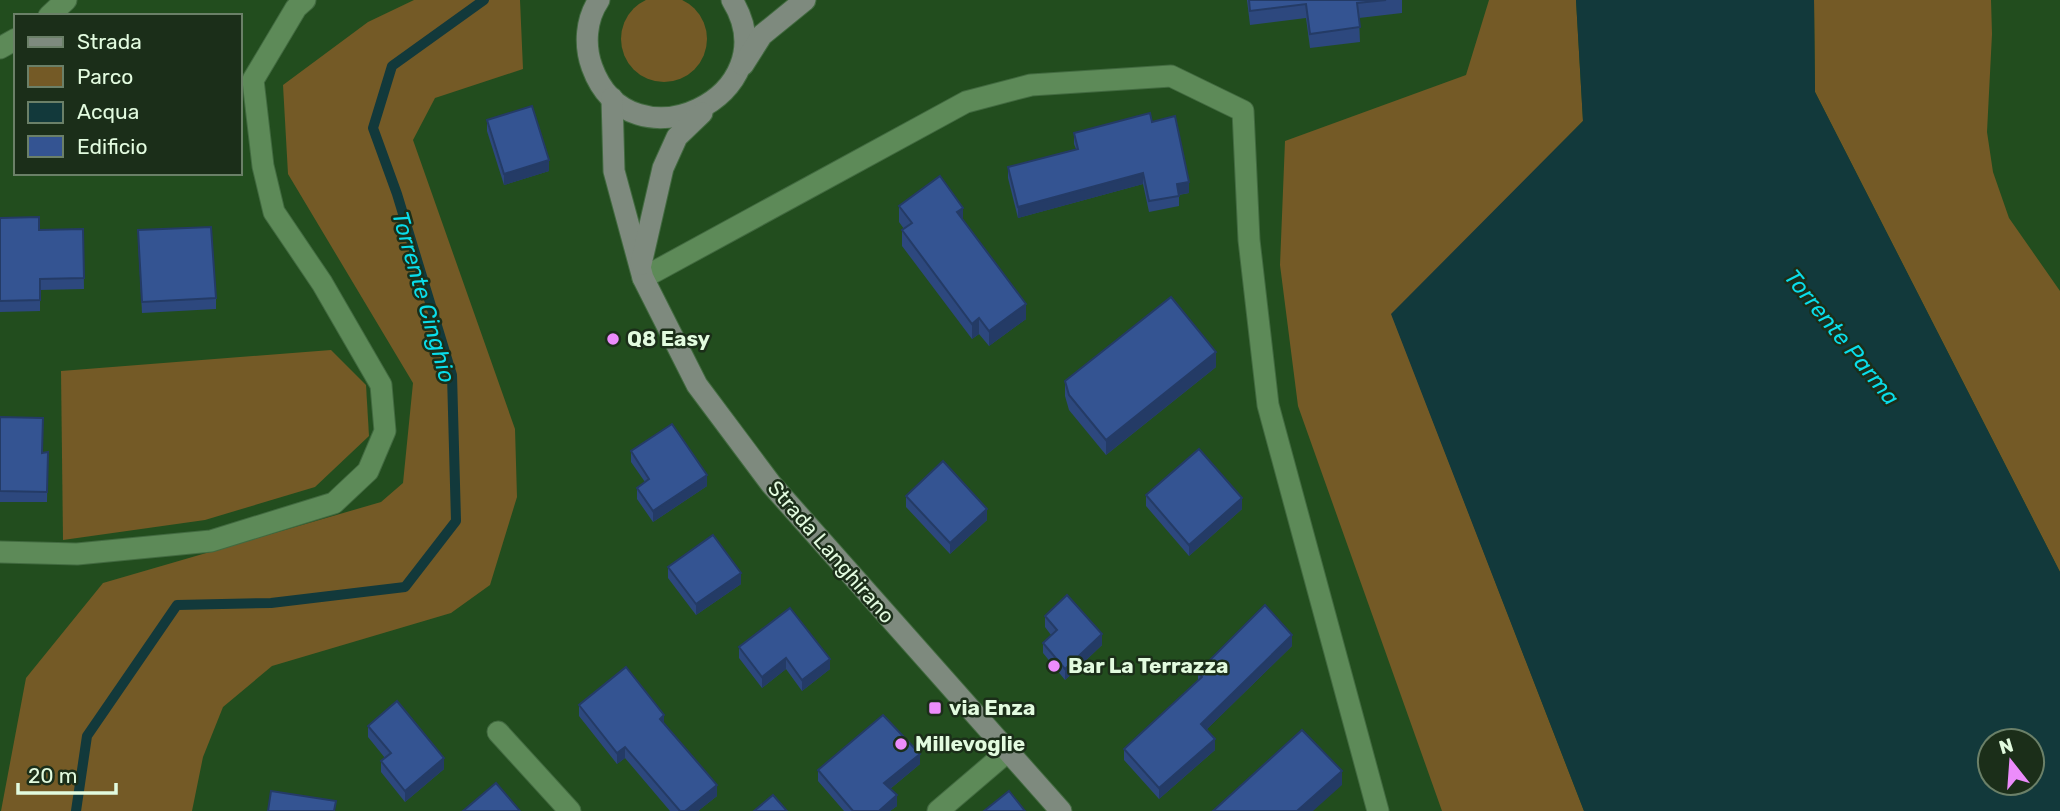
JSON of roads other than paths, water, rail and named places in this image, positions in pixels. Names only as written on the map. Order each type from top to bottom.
[{"type":"main road","points":[[598,0],[587,32],[588,56],[596,79],[611,98],[642,116],[677,118],[709,106]]},
{"type":"main road","points":[[732,0],[740,14],[744,45],[736,75]]},
{"type":"main road","points":[[642,272],[663,168],[677,137],[736,75],[762,35],[805,0]]},
{"type":"main road","name":"Strada Langhirano","points":[[611,98],[614,171],[642,272],[697,385],[771,484],[1061,811]]},
{"type":"street","points":[[51,14],[66,0]]},
{"type":"street","points":[[0,552],[77,554],[211,541],[334,503],[368,471],[385,431],[381,385],[322,283],[275,212],[262,166],[253,80],[296,8],[305,0]]},
{"type":"street","points":[[642,272],[966,102],[1031,85],[1171,76],[1243,111],[1249,240],[1268,405],[1378,811]]},
{"type":"street","points":[[498,732],[570,811]]},
{"type":"street","points":[[938,811],[1007,752]]},
{"type":"water","name":"Torrente Parma","points":[[1576,0],[1814,0],[1815,92],[2060,572],[2060,811],[1584,811],[1391,314],[1583,121]]},
{"type":"waterway","name":"Torrente Cinghio","points":[[76,811],[87,736],[177,605],[271,603],[405,587],[456,521],[452,375],[397,194],[373,128],[392,66],[484,0]]},
{"type":"place","name":"Q8 Easy","points":[[613,339]]},
{"type":"place","name":"Bar La Terrazza","points":[[1054,666]]},
{"type":"place","name":"via Enza","points":[[935,708]]},
{"type":"place","name":"Millevoglie","points":[[901,744]]}]
